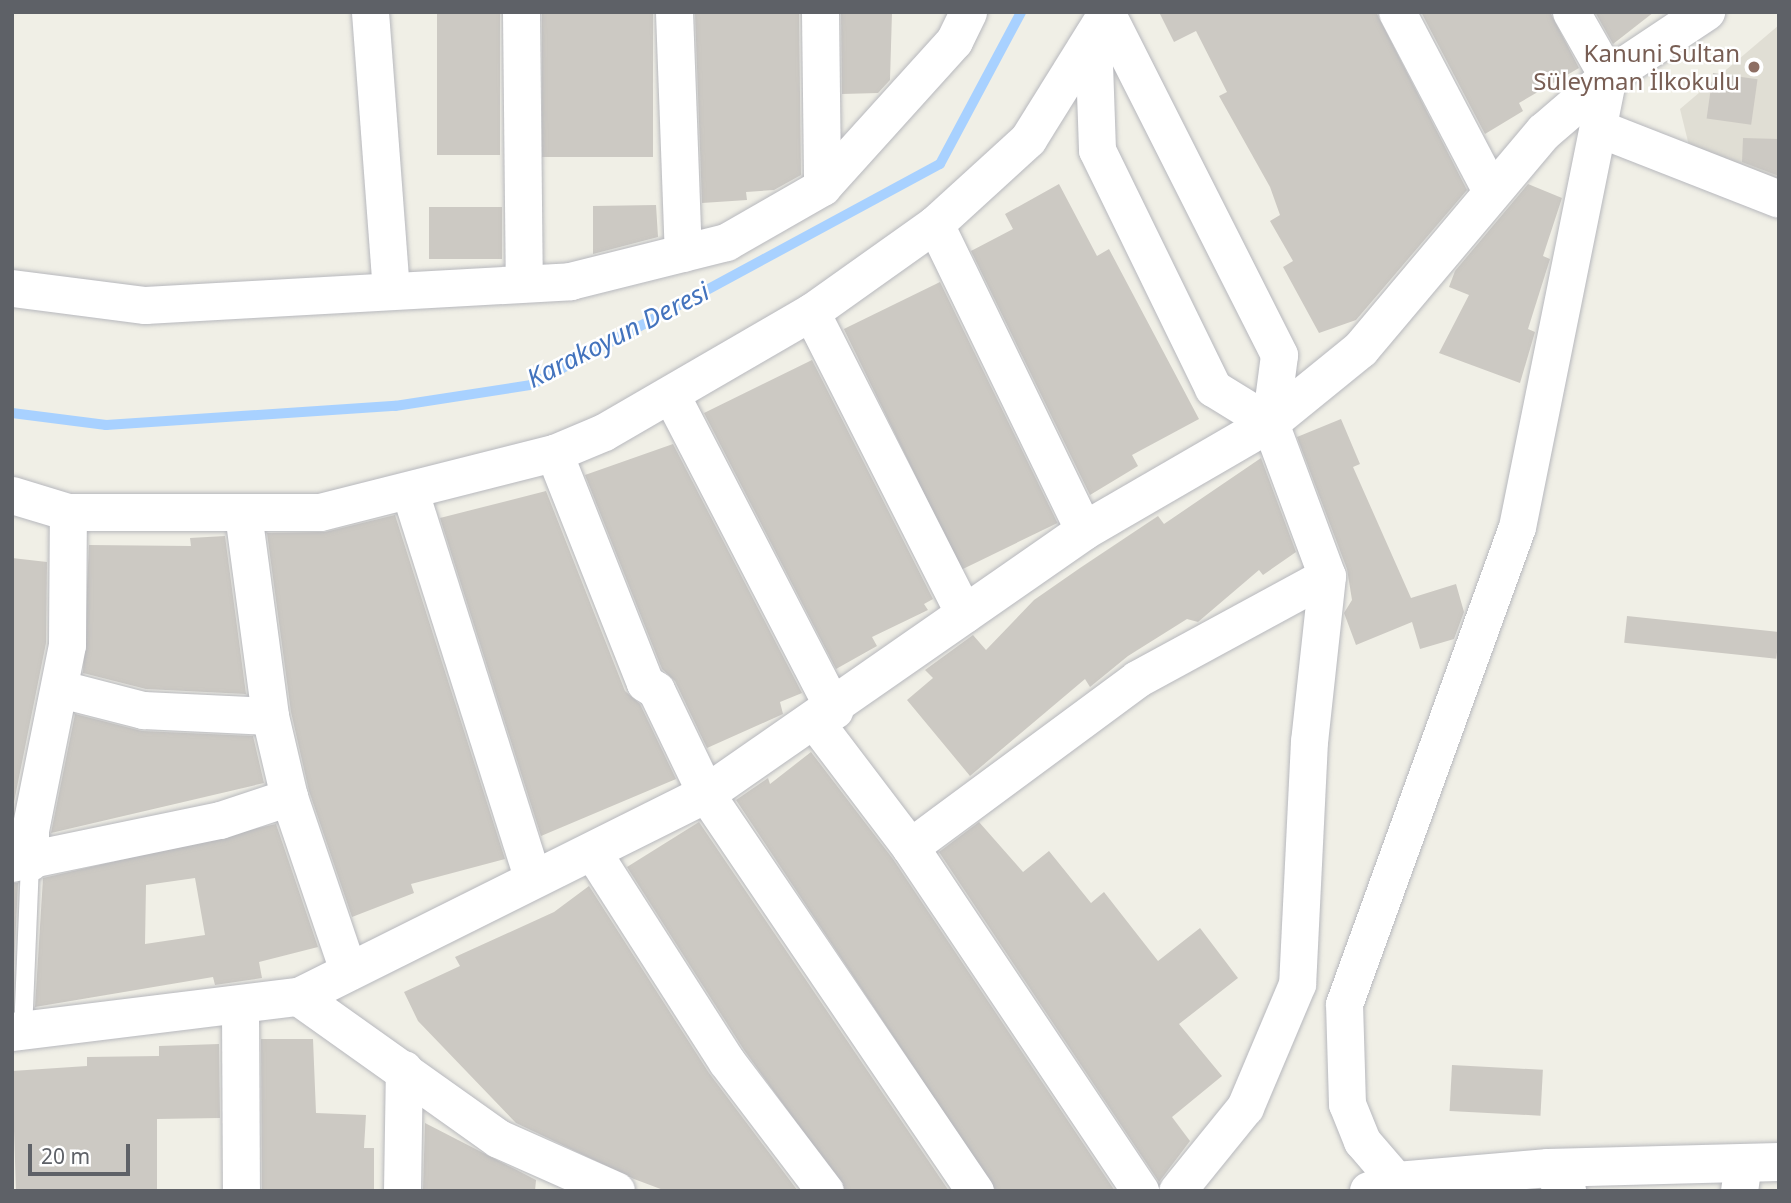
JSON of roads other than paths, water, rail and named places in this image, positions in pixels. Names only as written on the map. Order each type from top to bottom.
[{"type":"main road","points":[[17,1031],[240,1008],[299,997],[348,970],[706,794],[825,716],[964,614],[1084,531],[1270,423],[1361,349],[1491,191],[1544,132],[1608,77],[1706,12]]},
{"type":"main road","points":[[299,997],[499,1139],[616,1191]]},
{"type":"main road","points":[[1390,1187],[1754,1172]]},
{"type":"street","points":[[370,12],[391,289]]},
{"type":"street","points":[[521,12],[524,278]]},
{"type":"street","points":[[674,12],[683,253]]},
{"type":"street","points":[[820,12],[822,187]]},
{"type":"street","points":[[1397,12],[1491,191]]},
{"type":"street","points":[[1390,1187],[1362,1141],[1347,1104],[1344,1004],[1517,527],[1608,77],[1571,12]]},
{"type":"street","points":[[12,495],[68,512],[320,512],[410,492],[554,453],[671,395],[811,312],[935,224],[1028,139],[1103,18]]},
{"type":"street","points":[[1103,18],[1279,355],[1270,423],[1326,576],[1309,741],[1297,984],[1245,1107],[1177,1191]]},
{"type":"street","points":[[1103,18],[1097,150],[1213,388],[1270,423]]},
{"type":"street","points":[[12,288],[145,305],[524,278],[570,281],[726,242],[822,187],[959,22]]},
{"type":"street","points":[[1598,128],[1779,199]]},
{"type":"street","points":[[935,224],[1084,531]]},
{"type":"street","points":[[811,312],[964,614]]},
{"type":"street","points":[[671,395],[825,716],[1140,1191]]},
{"type":"street","points":[[554,453],[645,683],[656,690],[706,794],[975,1191]]},
{"type":"street","points":[[410,492],[533,879]]},
{"type":"street","points":[[68,512],[61,689],[21,862],[90,843],[220,820],[289,797]]},
{"type":"street","points":[[243,513],[270,716],[289,797],[348,970]]},
{"type":"street","points":[[910,847],[1137,679],[1326,576]]},
{"type":"street","points":[[61,689],[143,710],[270,716]]},
{"type":"street","points":[[592,850],[727,1062],[825,1191]]},
{"type":"street","points":[[240,1008],[241,1191]]},
{"type":"street","points":[[402,1191],[404,1069]]},
{"type":"lane","points":[[17,1031],[21,862]]},
{"type":"waterway","name":"Karakoyun Deresi","points":[[12,413],[106,425],[395,406],[531,385],[940,164],[1021,12]]},
{"type":"place","name":"Kanuni Sultan Süleyman İlkokulu","points":[[1754,67]]}]
